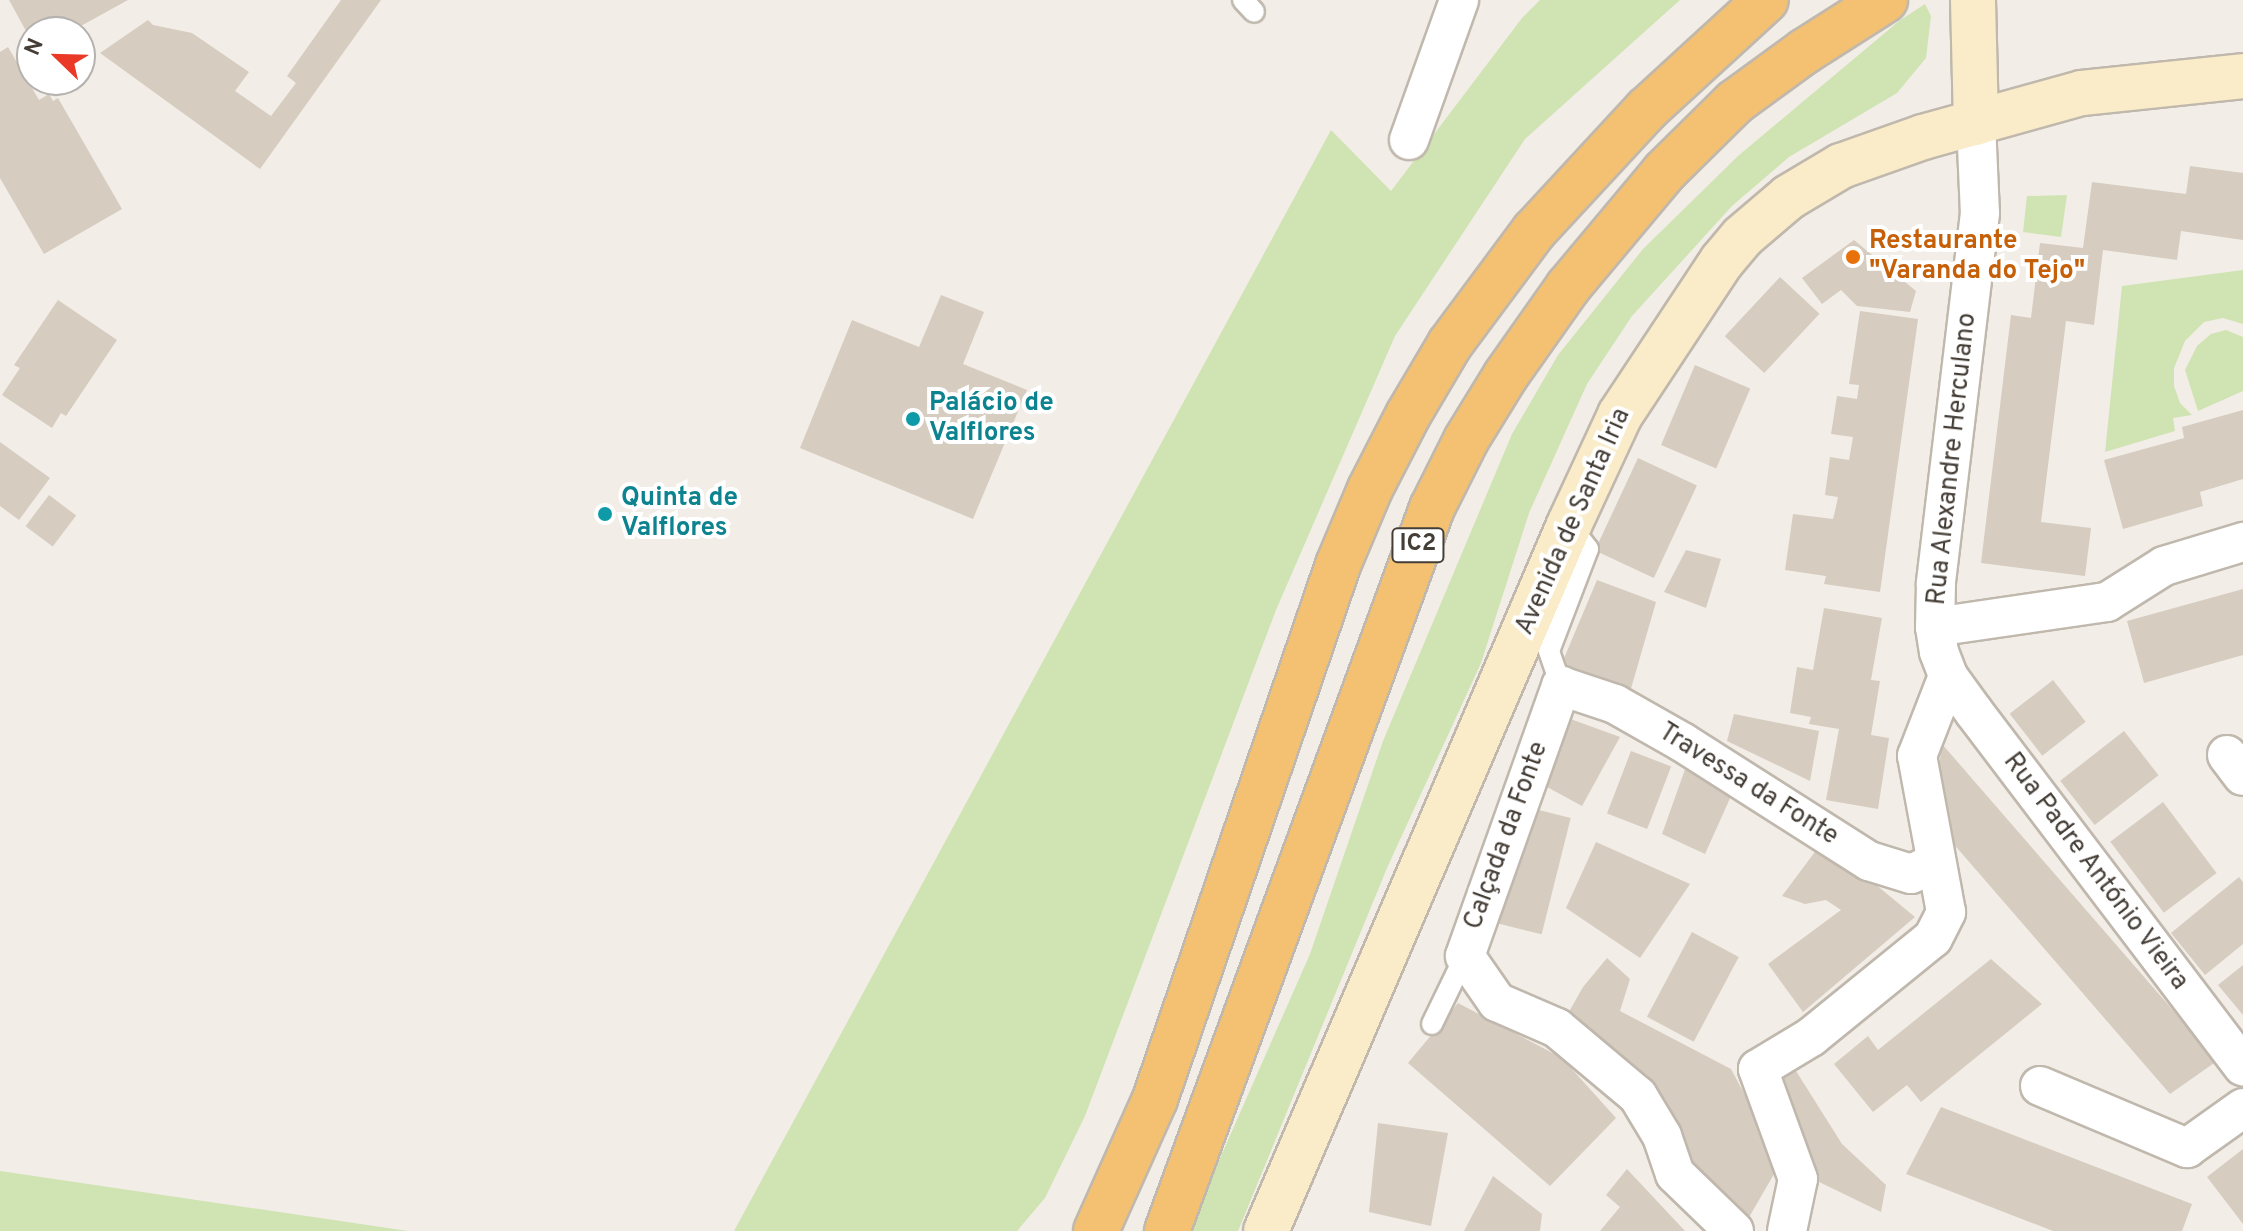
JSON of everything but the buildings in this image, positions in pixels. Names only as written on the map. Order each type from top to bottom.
[{"type":"highway","name":"IC2","points":[[1096,1230],[1155,1099],[1338,565],[1370,489],[1408,415],[1450,344],[1534,231],[1647,109],[1766,0]]},
{"type":"highway","name":"IC2","points":[[1167,1231],[1432,508],[1466,440],[1506,375],[1568,287],[1690,145],[1774,72],[1885,0]]},
{"type":"main road","name":"Rua Alexandre Herculano","points":[[1973,0],[1976,123]]},
{"type":"main road","name":"Avenida de Santa Iria","points":[[1266,1231],[1569,525],[1620,415],[1722,261],[1742,237],[1789,197],[1841,166],[1923,137],[2027,106],[2114,87],[2243,76]]},
{"type":"street","points":[[1409,140],[1459,0]]},
{"type":"street","name":"Rua Alexandre Herculano","points":[[1948,676],[1935,627],[1936,584],[1980,213],[1976,123]]},
{"type":"street","points":[[1935,627],[2107,602],[2164,566],[2243,542]]},
{"type":"street","points":[[1787,1231],[1798,1179],[1758,1069],[1811,1037],[1933,938],[1946,912],[1917,756],[1948,676]]},
{"type":"street","name":"Rua Padre António Vieira","points":[[1948,676],[2243,1066]]},
{"type":"street","name":"Travessa da Fonte","points":[[1561,686],[1615,704],[1682,742],[1869,861],[1911,874],[1935,863]]},
{"type":"street","name":"Calçada da Fonte","points":[[1473,970],[1561,686]]},
{"type":"street","points":[[1473,970],[1497,1002],[1557,1028],[1638,1096],[1662,1136],[1675,1174],[1734,1231]]},
{"type":"street","points":[[2040,1086],[2187,1148],[2243,1108]]},
{"type":"lane","points":[[1561,686],[1549,651],[1588,549],[1569,525]]},
{"type":"lane","points":[[1432,1024],[1473,970]]},
{"type":"green space","points":[[1540,0],[1680,0],[1525,139],[1395,336],[1276,610],[1085,1116],[1045,1198],[1017,1231],[734,1231],[1331,130],[1391,191],[1522,18]]},
{"type":"green space","points":[[1925,4],[1931,16],[1926,58],[1897,93],[1789,157],[1732,206],[1632,316],[1587,384],[1529,513],[1481,663],[1387,868],[1238,1231],[1188,1231],[1310,954],[1383,741],[1512,434],[1558,355],[1643,249],[1738,156],[1899,21]]},
{"type":"green space","points":[[2067,195],[2061,237],[2023,232],[2027,196]]},
{"type":"green space","points":[[2243,270],[2243,324],[2223,318],[2204,322],[2185,341],[2174,368],[2174,386],[2180,403],[2192,415],[2173,418],[2175,431],[2105,452],[2122,286]]},
{"type":"green space","points":[[2226,330],[2243,337],[2243,391],[2198,411],[2185,370],[2197,346],[2211,334]]},
{"type":"green space","points":[[0,1171],[408,1231],[0,1231]]},
{"type":"place","name":"Restaurante \"Varanda do Tejo\"","points":[[1853,257]]},
{"type":"place","name":"Palácio de Valflores","points":[[913,419]]},
{"type":"place","name":"Quinta de Valflores","points":[[605,514]]}]
